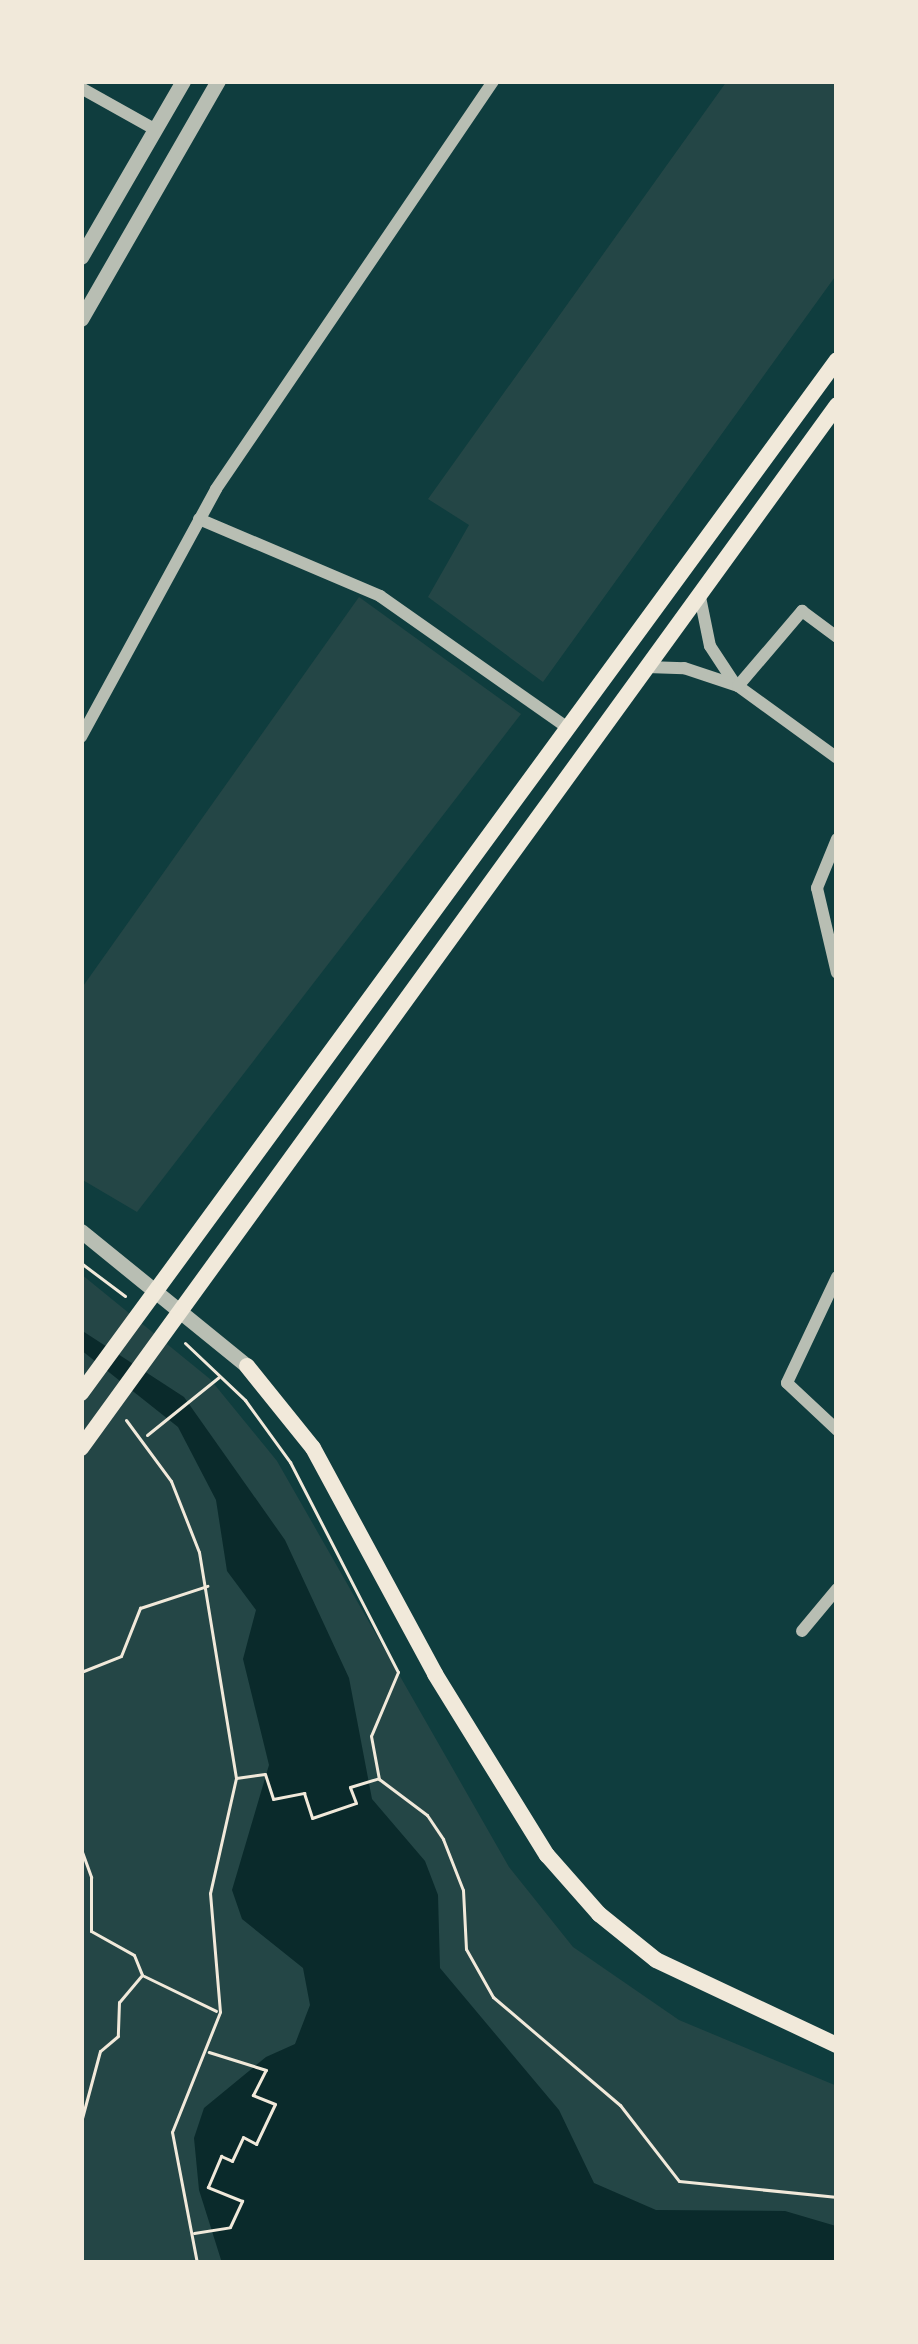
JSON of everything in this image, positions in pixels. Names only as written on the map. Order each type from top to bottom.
[{"type":"main road","points":[[81,1393],[837,360]]},
{"type":"main road","points":[[81,1448],[837,405]]},
{"type":"main road","points":[[248,1366],[313,1448],[435,1674],[547,1856],[656,1960],[837,2045]]},
{"type":"street","points":[[81,257],[183,81]]},
{"type":"street","points":[[81,319],[218,81]]},
{"type":"street","points":[[81,737],[200,519],[493,81]]},
{"type":"street","points":[[81,88],[156,130]]},
{"type":"street","points":[[200,519],[380,596],[565,726]]},
{"type":"street","points":[[700,597],[710,646],[738,686]]},
{"type":"street","points":[[738,686],[802,610],[837,637]]},
{"type":"street","points":[[647,667],[684,668],[738,686],[837,758]]},
{"type":"street","points":[[835,847],[817,888],[837,973]]},
{"type":"street","points":[[81,1231],[248,1366]]},
{"type":"street","points":[[837,1277],[787,1383],[837,1430]]},
{"type":"street","points":[[802,1631],[837,1589]]},
{"type":"path","points":[[81,1263],[134,1303]]},
{"type":"path","points":[[169,1330],[220,1376],[322,1515],[398,1672],[371,1736],[379,1779],[427,1815],[443,1839],[463,1890],[474,1971],[536,2038],[620,2105],[663,2170],[695,2184],[837,2197]]},
{"type":"path","points":[[144,1437],[220,1376]]},
{"type":"path","points":[[118,1415],[144,1437],[171,1480],[207,1586],[236,1778],[210,1893],[220,2012],[172,2132],[197,2263]]},
{"type":"path","points":[[81,1672],[121,1657],[140,1608],[207,1586]]},
{"type":"path","points":[[236,1778],[265,1774],[273,1799],[304,1793],[311,1818],[356,1803],[350,1787],[379,1779]]},
{"type":"path","points":[[81,1850],[91,1877],[91,1931],[134,1955],[142,1975],[220,2012]]},
{"type":"path","points":[[81,2122],[100,2051],[118,2036],[119,2002],[142,1975]]},
{"type":"path","points":[[191,2233],[230,2227],[242,2201],[208,2187],[221,2156],[232,2161],[243,2137],[256,2144],[275,2104],[253,2095],[266,2069],[207,2052]]},
{"type":"shaded area","points":[[727,81],[837,81],[837,274],[543,682],[428,597],[469,525],[428,499]]},
{"type":"shaded area","points":[[359,597],[521,714],[137,1212],[81,1179],[81,989]]},
{"type":"shaded area","points":[[81,1274],[210,1379],[277,1461],[509,1867],[573,1947],[679,2020],[837,2086],[837,2263],[81,2263]]},
{"type":"shaded area","points":[[81,1330],[184,1397],[285,1540],[349,1678],[372,1799],[425,1861],[438,1895],[440,1968],[559,2110],[594,2183],[656,2210],[785,2211],[836,2226],[837,2263],[222,2263],[199,2190],[194,2138],[204,2108],[266,2057],[295,2044],[310,2005],[303,1968],[242,1919],[232,1890],[269,1765],[243,1659],[256,1610],[227,1571],[216,1500],[178,1427],[81,1350]]}]
